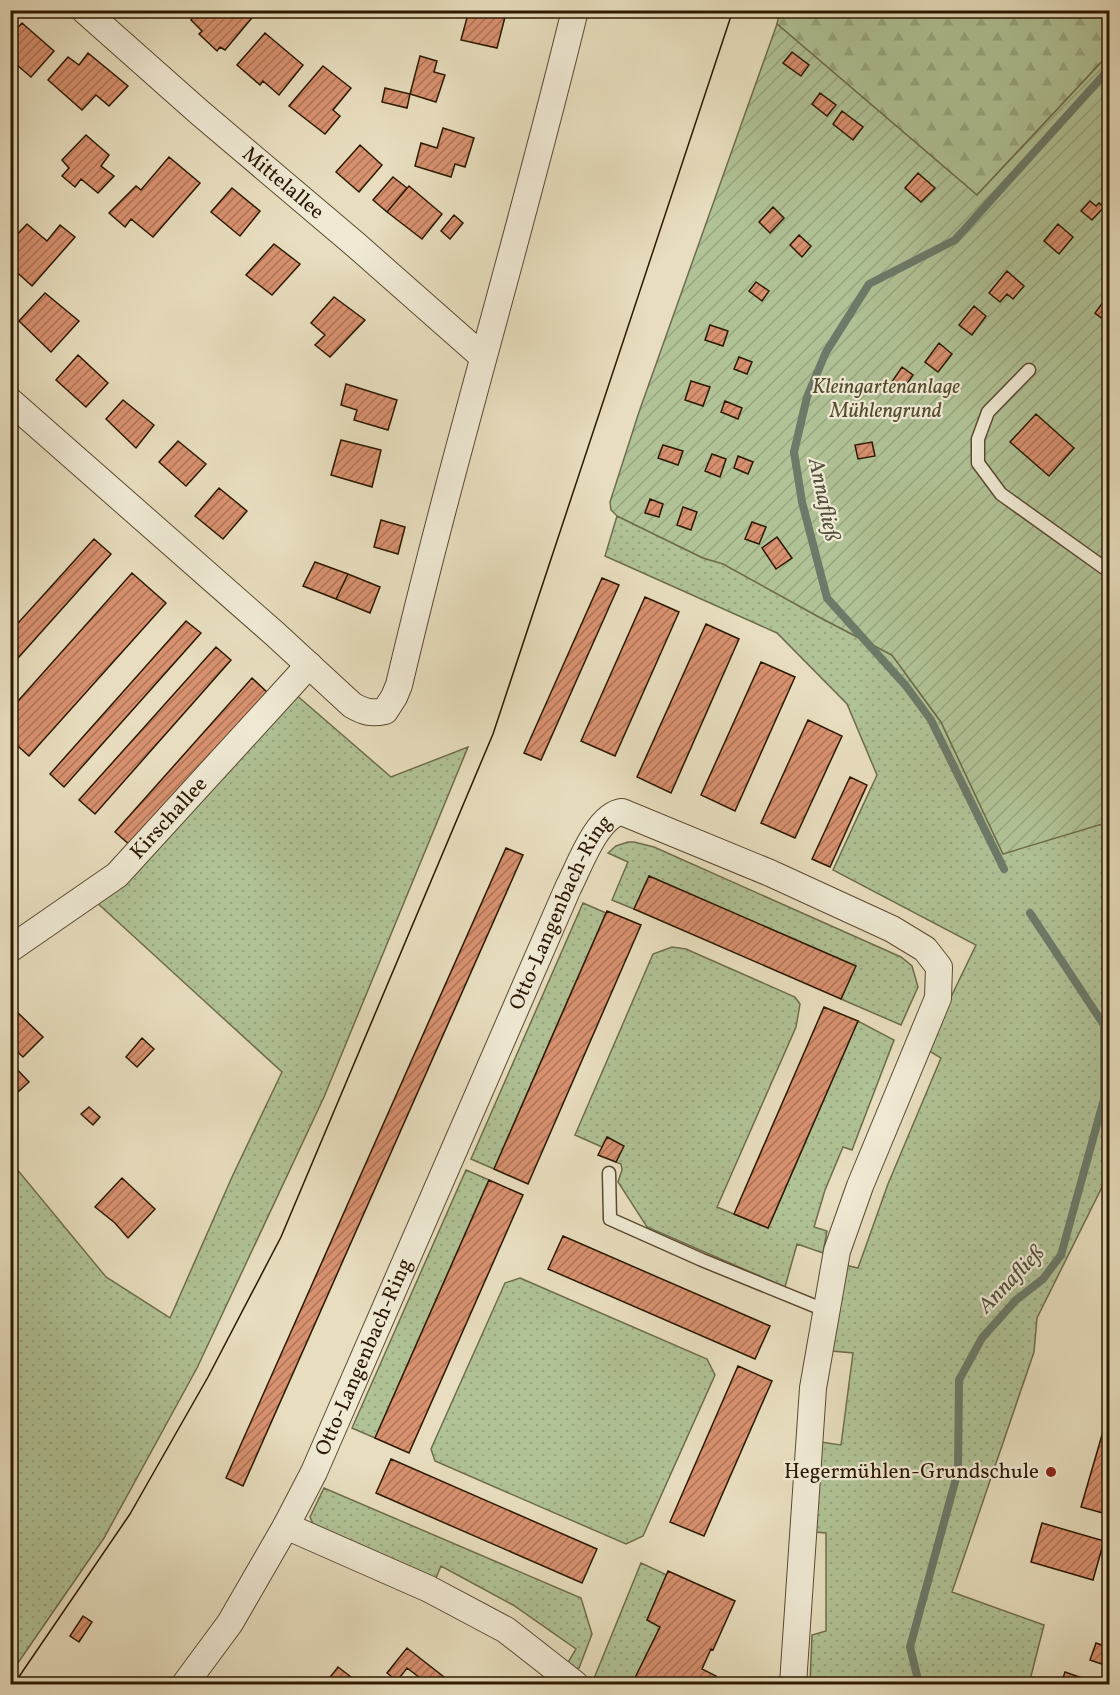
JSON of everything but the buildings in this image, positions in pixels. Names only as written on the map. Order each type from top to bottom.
[{"type":"street","name":"Mittelallee","points":[[84,10],[483,357]]},
{"type":"street","points":[[10,401],[352,705],[363,712],[374,714],[385,711],[399,685],[575,10]]},
{"type":"street","name":"Kirschallee","points":[[10,949],[117,875],[309,665]]},
{"type":"street","name":"Otto-Langenbach-Ring","points":[[286,1526],[314,1472],[568,888],[599,828],[614,813],[622,812],[770,873],[892,929],[925,949],[939,967],[938,998],[860,1186],[837,1251],[813,1388],[794,1684]]},
{"type":"street","points":[[185,1684],[230,1623],[286,1526],[429,1589],[506,1630],[575,1684]]},
{"type":"lane","points":[[1029,370],[988,412],[978,439],[978,463],[1000,494],[1110,572]]},
{"type":"lane","points":[[609,1173],[610,1219],[702,1260],[827,1311]]},
{"type":"green space","points":[[780,10],[1109,11],[1109,54],[977,195],[777,24]]},
{"type":"green space","name":"Kleingartenanlage Mühlengrund","points":[[777,24],[977,195],[1109,54],[1109,822],[1003,854],[941,722],[892,655],[723,564],[703,558],[617,516],[611,510],[610,502],[639,412]]},
{"type":"green space","points":[[617,516],[703,558],[723,563],[892,655],[941,722],[1003,853],[1107,822],[1110,842],[1109,1173],[1037,1318],[1034,1352],[952,1592],[1044,1625],[1029,1684],[810,1684],[812,1635],[826,1631],[826,1533],[814,1532],[821,1442],[841,1445],[853,1353],[832,1351],[845,1265],[858,1268],[888,1184],[941,1058],[926,1049],[976,945],[833,870],[877,775],[847,704],[777,633],[605,556]]},
{"type":"green space","points":[[294,693],[391,777],[468,747],[324,1097],[197,1368],[104,1538],[11,1673],[11,1162],[106,1277],[170,1318],[232,1177],[282,1072],[94,900]]},
{"type":"green space","points":[[628,842],[654,847],[901,957],[912,966],[918,987],[901,1025],[841,999],[855,966],[649,876],[634,909],[612,900],[628,862],[608,853],[616,846]]},
{"type":"green space","points":[[583,903],[606,913],[494,1169],[471,1159]]},
{"type":"green space","points":[[672,947],[686,949],[795,997],[800,1004],[796,1027],[717,1207],[768,1228],[858,1021],[894,1040],[852,1150],[843,1147],[825,1190],[814,1227],[827,1231],[823,1253],[797,1244],[785,1287],[647,1227],[618,1182],[622,1170],[621,1164],[616,1162],[623,1146],[607,1137],[602,1147],[575,1135],[653,954]]},
{"type":"green space","points":[[466,1170],[489,1180],[375,1438],[352,1428]]},
{"type":"green space","points":[[520,1278],[707,1359],[715,1375],[643,1536],[626,1544],[435,1461],[431,1449],[505,1283]]},
{"type":"green space","points":[[324,1488],[581,1598],[592,1634],[579,1668],[570,1669],[567,1664],[576,1649],[513,1605],[441,1566],[433,1585],[313,1524],[310,1517]]},
{"type":"green space","points":[[641,1563],[667,1575],[647,1620],[660,1627],[632,1684],[595,1684],[593,1681]]},
{"type":"waterway","name":"Annafließ","points":[[1004,869],[931,720],[906,686],[827,598],[802,502],[794,452],[807,397],[826,352],[869,284],[955,240],[1110,68]]},
{"type":"waterway","name":"Annafließ","points":[[919,1684],[910,1647],[958,1471],[959,1380],[982,1338],[1016,1300],[1043,1279],[1061,1255],[1104,1099],[1104,1025],[1030,913]]},
{"type":"tram line","points":[[14,1684],[130,1514],[208,1377],[281,1237],[493,734],[733,10]]},
{"type":"place","name":"Hegermühlen-Grundschule","points":[[1051,1472]]}]
